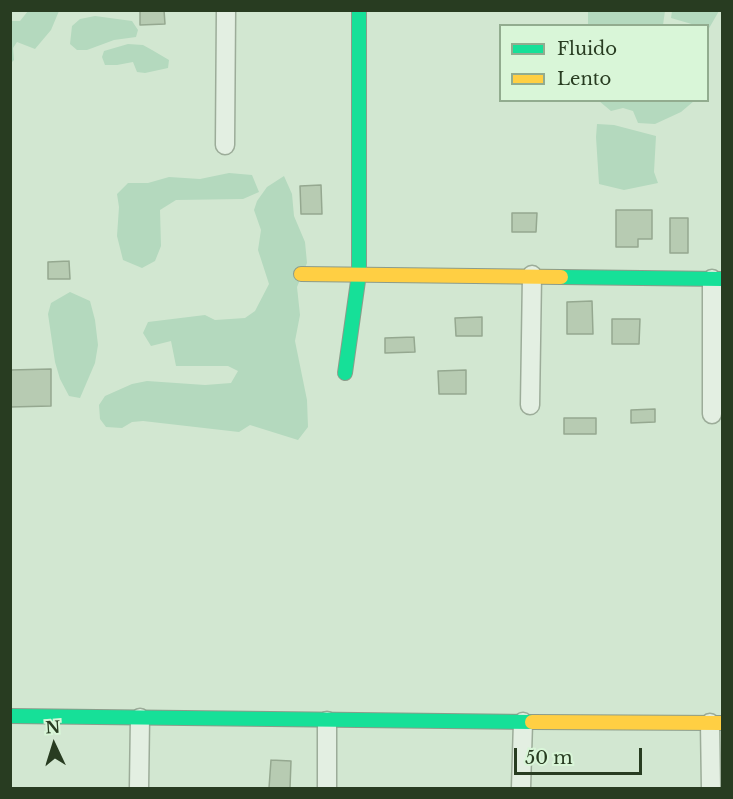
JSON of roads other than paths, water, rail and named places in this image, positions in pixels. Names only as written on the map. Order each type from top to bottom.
[{"type":"street","points":[[225,145],[226,10]]},
{"type":"street","points":[[345,373],[358,274],[359,10]]},
{"type":"street","points":[[301,274],[717,279],[712,414]]},
{"type":"street","points":[[530,405],[532,275]]},
{"type":"street","points":[[10,716],[327,721],[716,723],[711,789]]},
{"type":"street","points":[[139,789],[140,718]]},
{"type":"street","points":[[327,721],[327,789]]},
{"type":"street","points":[[521,789],[523,722]]}]
